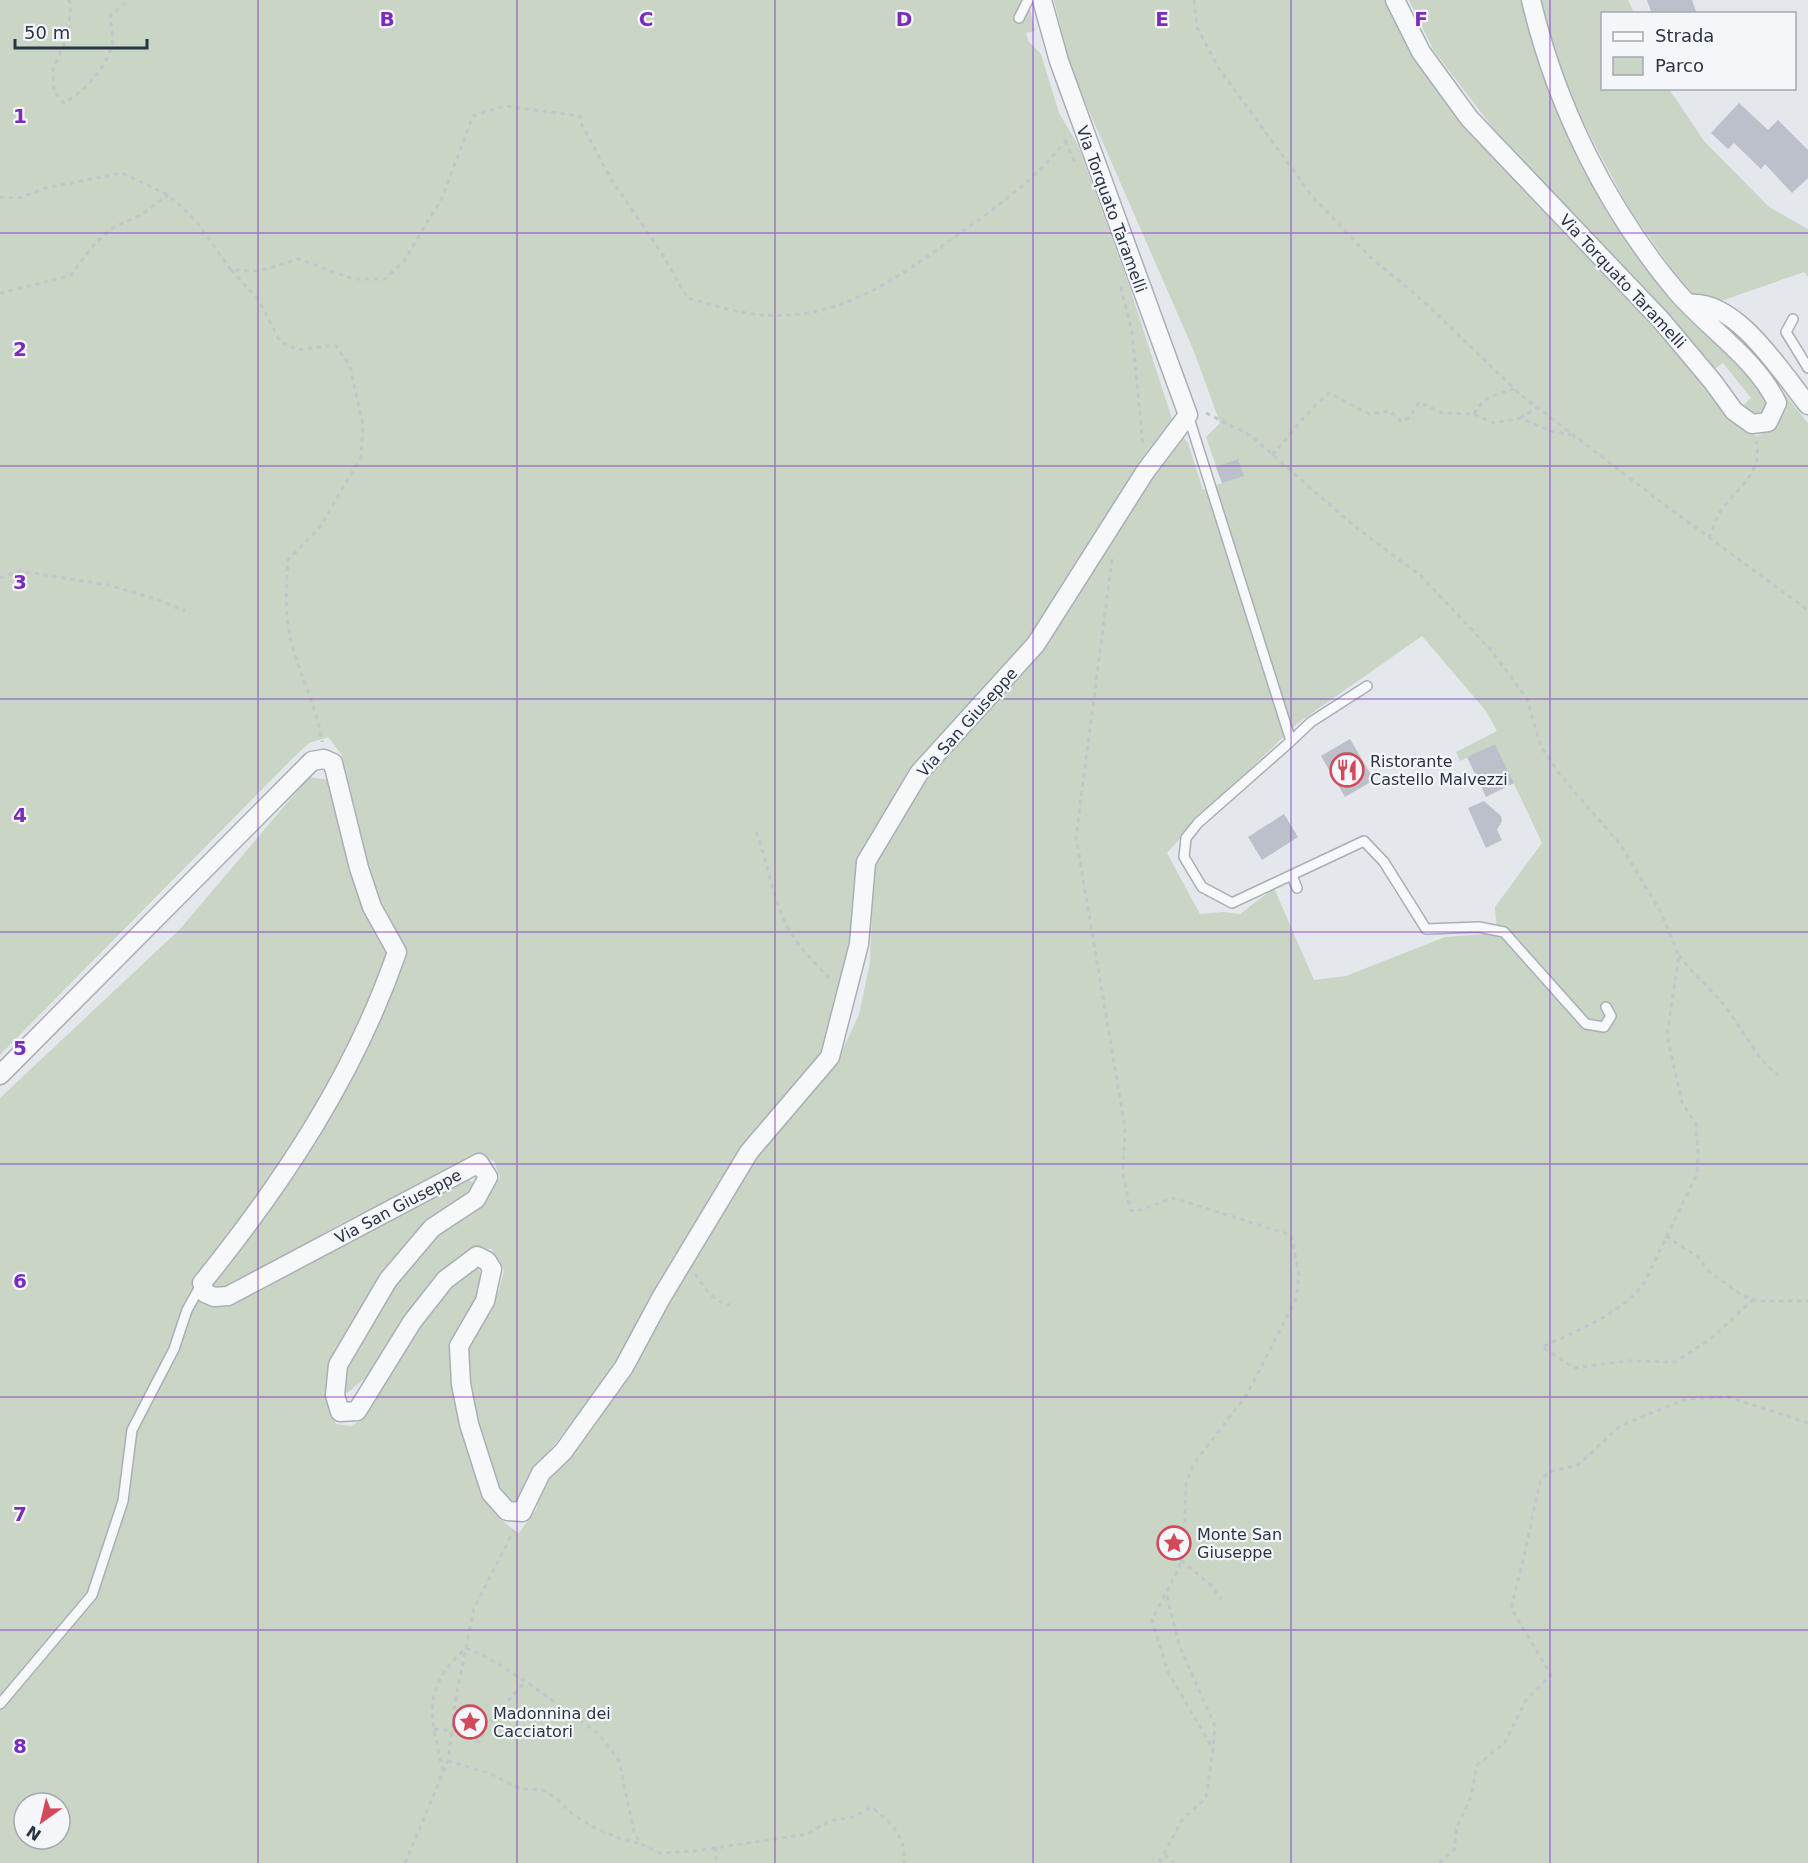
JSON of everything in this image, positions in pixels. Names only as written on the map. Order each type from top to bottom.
[{"type":"street","name":"Via Torquato Taramelli","points":[[1042,0],[1059,61],[1080,122],[1186,409]]},
{"type":"street","name":"Via Torquato Taramelli","points":[[1395,0],[1421,52],[1469,118],[1661,320],[1734,411],[1752,424],[1768,422],[1777,404],[1769,386],[1688,304],[1655,266],[1628,226],[1566,113],[1542,47],[1531,0]]},
{"type":"street","name":"Via Torquato Taramelli","points":[[1688,304],[1700,303],[1720,308],[1742,327],[1808,405]]},
{"type":"street","name":"Via San Giuseppe","points":[[202,1283],[205,1293],[214,1297],[228,1296],[480,1163],[488,1177],[476,1198],[432,1228],[388,1280],[338,1365],[335,1395],[340,1412],[357,1411],[412,1322],[446,1280],[477,1256],[488,1261],[492,1269],[485,1301],[459,1346],[461,1384],[469,1424],[491,1493],[507,1511],[522,1512],[541,1473],[563,1452],[624,1367],[689,1251],[749,1152],[830,1057],[859,944],[866,861],[919,773],[1036,644],[1186,409]]},
{"type":"street","points":[[0,1076],[312,761],[324,759],[333,763],[359,868],[372,907],[397,952],[380,1001],[319,1120],[256,1216],[202,1283]]},
{"type":"lane","points":[[1019,18],[1028,0]]},
{"type":"lane","points":[[1793,319],[1786,332],[1808,368]]},
{"type":"lane","points":[[1186,409],[1291,741]]},
{"type":"lane","points":[[1367,686],[1311,722],[1198,823],[1186,838],[1184,857],[1202,887],[1232,903],[1365,841],[1384,862],[1426,929],[1479,927],[1504,932],[1586,1024],[1604,1027],[1611,1016],[1606,1007]]},
{"type":"lane","points":[[1292,876],[1297,888]]},
{"type":"lane","points":[[0,1704],[92,1595],[123,1502],[132,1430],[174,1349],[188,1310],[202,1283]]},
{"type":"path","points":[[68,0],[71,3],[68,36],[53,69],[54,92],[64,104],[84,92],[111,50],[113,37],[110,16],[129,0]]},
{"type":"path","points":[[1194,0],[1197,27],[1218,67],[1312,196],[1368,255],[1422,300],[1514,389],[1537,408],[1808,610]]},
{"type":"path","points":[[231,270],[259,271],[299,259],[353,279],[385,279],[404,261],[442,198],[455,157],[473,116],[505,105],[580,116],[581,123],[611,179],[663,255],[687,298],[762,315],[823,310],[862,297],[886,285],[1001,204],[1054,156],[1080,122]]},
{"type":"path","points":[[0,197],[19,198],[45,188],[122,173],[168,195],[197,222],[231,270],[258,299],[280,341],[297,350],[335,345],[350,366],[363,425],[361,457],[320,527],[288,560],[285,604],[293,648],[308,684],[319,725]]},
{"type":"path","points":[[0,293],[70,276],[95,243],[114,227],[141,215],[168,195]]},
{"type":"path","points":[[1119,281],[1132,332],[1145,472]]},
{"type":"path","points":[[1474,414],[1480,402],[1514,389]]},
{"type":"path","points":[[1272,455],[1283,444],[1294,425],[1329,393],[1369,414],[1390,411],[1402,422],[1410,417],[1419,402],[1442,413],[1474,414],[1498,423],[1521,418],[1537,408]]},
{"type":"path","points":[[1186,409],[1250,435],[1354,526],[1421,576],[1491,650],[1527,699],[1541,747],[1561,776],[1620,844],[1660,911],[1679,955],[1724,1005],[1759,1056],[1778,1075]]},
{"type":"path","points":[[1521,418],[1551,431],[1572,435]]},
{"type":"path","points":[[1709,538],[1722,509],[1748,479],[1758,460],[1752,424]]},
{"type":"path","points":[[1113,550],[1076,837],[1125,1128],[1123,1173],[1130,1209],[1134,1212],[1173,1198],[1291,1235],[1299,1275],[1296,1299],[1284,1319],[1267,1359],[1246,1396],[1194,1463],[1186,1483],[1181,1560],[1167,1594],[1152,1620],[1168,1672],[1213,1749]]},
{"type":"path","points":[[0,578],[20,571],[108,585],[156,599],[185,611]]},
{"type":"path","points":[[756,832],[768,878],[791,933],[832,982],[846,994]]},
{"type":"path","points":[[1679,955],[1667,1035],[1682,1103],[1696,1124],[1697,1174],[1644,1282],[1635,1294],[1599,1320],[1542,1347],[1574,1368],[1627,1361],[1676,1362],[1710,1339],[1753,1300]]},
{"type":"path","points":[[1666,1236],[1698,1257],[1709,1271],[1724,1283],[1753,1300],[1808,1301]]},
{"type":"path","points":[[689,1251],[695,1274],[711,1296],[720,1303],[730,1305]]},
{"type":"path","points":[[1439,1863],[1454,1850],[1457,1826],[1472,1797],[1478,1765],[1504,1744],[1526,1700],[1551,1675],[1511,1608],[1540,1482],[1548,1472],[1578,1466],[1620,1426],[1686,1399],[1728,1397],[1808,1423]]},
{"type":"path","points":[[405,1863],[448,1761],[474,1608],[522,1512]]},
{"type":"path","points":[[1181,1560],[1212,1586],[1221,1600]]},
{"type":"path","points":[[1159,1863],[1182,1820],[1206,1798],[1215,1726],[1179,1645],[1167,1594]]},
{"type":"path","points":[[466,1648],[531,1685],[599,1734],[619,1761],[634,1832],[641,1844]]},
{"type":"path","points":[[443,1771],[431,1715],[435,1690],[445,1668],[466,1648]]},
{"type":"path","points":[[434,1729],[466,1731],[479,1742],[487,1725],[524,1683]]},
{"type":"path","points":[[448,1761],[489,1773],[521,1789],[543,1790],[557,1798],[571,1813],[593,1827],[660,1853],[808,1834],[829,1821],[853,1817],[872,1807],[890,1822],[905,1845],[904,1863]]},
{"type":"path","points":[[716,1847],[716,1863]]},
{"type":"path","points":[[1165,1855],[1174,1863]]},
{"type":"green space","points":[[0,0],[1028,0],[1035,31],[1026,33],[1029,42],[1041,54],[1059,113],[1078,145],[1127,279],[1173,422],[1027,643],[860,860],[850,947],[819,1059],[615,1366],[538,1466],[522,1501],[511,1502],[500,1496],[472,1395],[465,1355],[499,1290],[504,1270],[492,1249],[472,1248],[450,1266],[378,1368],[347,1393],[343,1387],[344,1367],[385,1294],[433,1237],[479,1203],[500,1178],[494,1161],[479,1156],[338,1225],[227,1291],[215,1291],[211,1278],[294,1162],[348,1080],[372,1038],[392,995],[407,952],[374,887],[342,755],[328,737],[309,743],[293,758],[0,1055]]},
{"type":"green space","points":[[1054,0],[1387,0],[1421,63],[1681,353],[1728,414],[1743,428],[1757,436],[1774,429],[1786,409],[1783,392],[1808,423],[1808,1863],[0,1863],[0,1098],[180,929],[309,777],[331,780],[342,837],[360,900],[389,958],[359,1034],[250,1215],[204,1300],[464,1177],[474,1183],[469,1196],[449,1210],[346,1346],[328,1379],[327,1401],[336,1424],[351,1426],[366,1417],[393,1361],[421,1318],[468,1269],[479,1269],[483,1282],[453,1348],[451,1382],[468,1440],[493,1508],[498,1516],[519,1533],[537,1508],[540,1492],[628,1375],[724,1204],[769,1140],[836,1063],[859,1015],[870,962],[874,865],[917,792],[1040,648],[1181,435],[1188,443],[1203,490],[1222,483],[1206,437],[1220,423],[1193,349],[1072,72]],"holes":[[[1422,636],[1486,711],[1497,731],[1456,752],[1460,761],[1495,744],[1542,843],[1495,907],[1497,933],[1445,937],[1346,976],[1314,980],[1274,888],[1240,914],[1223,912],[1200,914],[1167,853],[1195,822],[1298,723]]]},
{"type":"green space","points":[[1409,0],[1525,0],[1534,47],[1577,151],[1769,399],[1767,409],[1754,415],[1741,407],[1751,398],[1723,363],[1712,371],[1506,145],[1434,51]]},
{"type":"green space","points":[[1538,0],[1628,0],[1634,12],[1601,12],[1601,90],[1670,90],[1704,141],[1769,207],[1808,229],[1808,277],[1804,272],[1721,301],[1691,295],[1631,212],[1555,66]]},
{"type":"building","points":[[1647,0],[1692,0],[1696,12],[1651,12]]},
{"type":"building","points":[[1739,103],[1768,130],[1778,120],[1808,150],[1808,178],[1792,193],[1765,164],[1761,169],[1734,143],[1728,149],[1711,133]]},
{"type":"building","points":[[1238,459],[1244,476],[1222,483],[1216,467]]},
{"type":"building","points":[[1350,739],[1374,780],[1345,797],[1321,756]]},
{"type":"building","points":[[1495,744],[1514,783],[1486,797],[1467,757]]},
{"type":"building","points":[[1484,801],[1501,816],[1502,821],[1497,830],[1502,840],[1486,848],[1468,808]]},
{"type":"building","points":[[1284,814],[1298,837],[1262,860],[1248,837]]},
{"type":"place","name":"Ristorante Castello Malvezzi","points":[[1347,770]]},
{"type":"place","name":"Monte San Giuseppe","points":[[1174,1543]]},
{"type":"place","name":"Madonnina dei Cacciatori","points":[[470,1722]]}]
